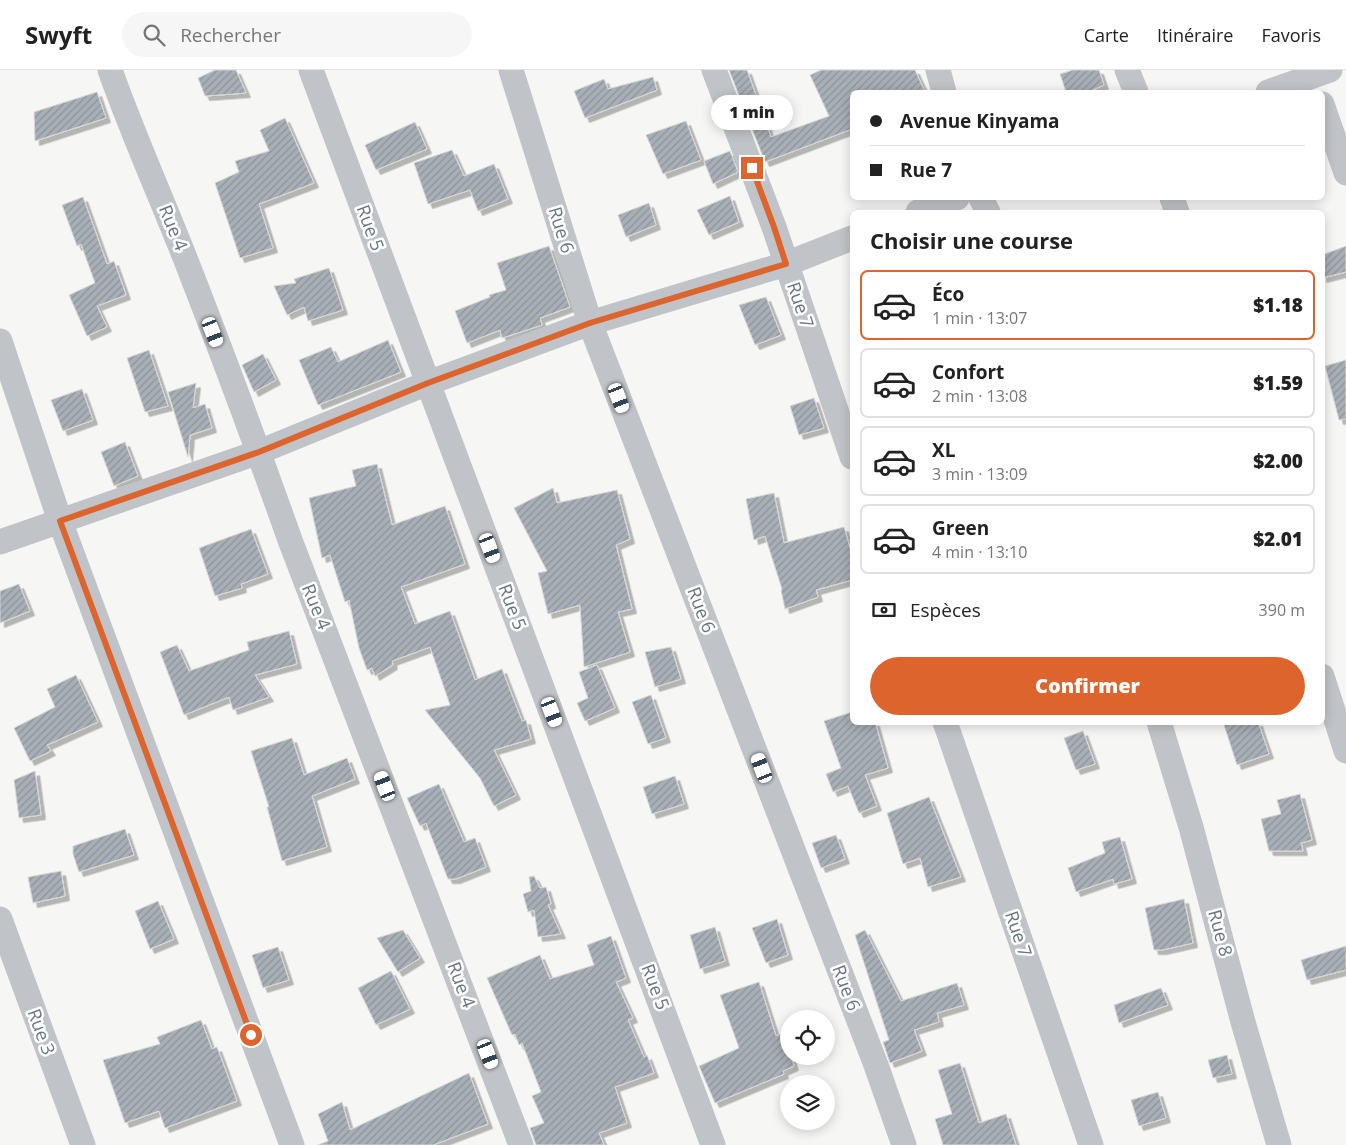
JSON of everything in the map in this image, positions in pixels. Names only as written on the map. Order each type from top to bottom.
[{"type":"street","name":"Rue 4","points":[[110,70],[126,114],[187,262],[259,452],[290,540],[521,1145]]},
{"type":"street","name":"Rue 5","points":[[311,70],[713,1145]]},
{"type":"street","name":"Rue 6","points":[[511,70],[590,323],[872,1056],[904,1145]]},
{"type":"street","name":"Rue 7","points":[[714,70],[774,227],[850,450]]},
{"type":"street","points":[[938,70],[943,90]]},
{"type":"street","points":[[1127,70],[1135,90]]},
{"type":"street","points":[[1275,90],[1318,77]]},
{"type":"street","points":[[1325,113],[1346,173]]},
{"type":"street","points":[[924,210],[951,200]]},
{"type":"street","points":[[0,542],[259,452],[428,383],[590,323],[786,264],[850,239]]},
{"type":"street","points":[[0,341],[60,521],[292,1145]]},
{"type":"street","points":[[1325,685],[1346,751]]},
{"type":"street","name":"Rue 7","points":[[946,725],[1091,1145]]},
{"type":"street","name":"Rue 8","points":[[1160,725],[1191,827],[1243,1022],[1279,1145]]},
{"type":"street","name":"Rue 3","points":[[0,919],[82,1145]]},
{"type":"building","points":[[215,70],[236,70],[246,93],[205,96],[198,78]]},
{"type":"building","points":[[729,70],[747,70],[771,137],[829,116],[810,75],[821,70],[915,70],[924,90],[850,90],[850,130],[765,162]]},
{"type":"building","points":[[1073,70],[1099,70],[1104,85],[1093,90],[1065,90],[1060,74]]},
{"type":"building","points":[[653,77],[657,90],[585,118],[574,91],[604,79],[608,89]]},
{"type":"building","points":[[97,92],[106,118],[35,141],[34,112]]},
{"type":"building","points":[[285,118],[314,183],[259,204],[273,248],[240,258],[215,183],[239,172],[235,161],[269,151],[260,130]]},
{"type":"building","points":[[686,121],[701,160],[663,174],[646,135]]},
{"type":"building","points":[[415,122],[427,149],[376,170],[365,145]]},
{"type":"building","points":[[452,150],[464,176],[494,164],[508,199],[478,211],[470,190],[428,204],[414,163]]},
{"type":"building","points":[[730,151],[738,172],[713,184],[704,161]]},
{"type":"building","points":[[730,196],[739,222],[709,235],[697,210]]},
{"type":"building","points":[[83,197],[107,264],[114,261],[126,295],[97,306],[107,327],[87,336],[69,295],[95,283],[81,244],[77,246],[62,205]]},
{"type":"building","points":[[649,203],[656,225],[626,237],[618,215]]},
{"type":"building","points":[[549,246],[570,307],[540,318],[542,325],[502,338],[500,330],[467,343],[455,311],[490,297],[489,295],[506,290],[497,263]]},
{"type":"building","points":[[1346,246],[1346,272],[1325,277],[1325,254]]},
{"type":"building","points":[[329,268],[343,310],[308,321],[304,307],[287,315],[274,286],[296,283],[294,279]]},
{"type":"building","points":[[766,297],[781,335],[755,345],[739,305]]},
{"type":"building","points":[[388,340],[401,372],[318,405],[299,360],[331,347],[338,362]]},
{"type":"building","points":[[149,350],[168,406],[145,412],[127,358]]},
{"type":"building","points":[[263,354],[276,380],[254,392],[242,365]]},
{"type":"building","points":[[1346,360],[1346,419],[1339,420],[1325,366]]},
{"type":"building","points":[[196,383],[193,408],[205,404],[212,428],[190,435],[188,457],[168,392]]},
{"type":"building","points":[[82,389],[93,420],[63,431],[51,400]]},
{"type":"building","points":[[814,398],[824,428],[799,435],[790,406]]},
{"type":"building","points":[[125,442],[138,476],[114,486],[101,452]]},
{"type":"building","points":[[377,464],[392,525],[445,506],[465,564],[401,587],[415,624],[450,611],[475,680],[502,669],[522,721],[526,720],[531,739],[494,750],[516,795],[494,806],[480,778],[425,710],[450,705],[430,647],[392,661],[393,665],[375,676],[372,668],[367,670],[359,648],[349,600],[345,602],[330,555],[322,558],[309,498],[356,486],[352,470]]},
{"type":"building","points":[[553,488],[557,503],[617,490],[630,539],[616,545],[632,609],[618,612],[630,652],[584,667],[580,605],[548,614],[538,573],[547,571],[514,508]]},
{"type":"building","points":[[774,493],[784,543],[844,527],[850,548],[850,581],[816,590],[818,597],[785,609],[782,589],[765,536],[754,540],[746,499]]},
{"type":"building","points":[[251,529],[268,574],[241,584],[242,588],[215,596],[199,548]]},
{"type":"building","points":[[19,584],[30,611],[0,623],[0,591]]},
{"type":"building","points":[[289,631],[297,664],[255,675],[269,697],[233,710],[229,697],[184,715],[160,652],[177,645],[189,671],[249,650],[247,642]]},
{"type":"building","points":[[671,647],[681,679],[655,687],[645,652]]},
{"type":"building","points":[[597,665],[615,708],[585,721],[577,703],[588,698],[579,672]]},
{"type":"building","points":[[76,675],[98,722],[47,745],[51,751],[30,761],[14,728],[55,707],[47,689]]},
{"type":"building","points":[[651,695],[666,738],[648,744],[632,702]]},
{"type":"building","points":[[850,713],[850,725],[876,725],[888,768],[865,775],[877,806],[859,813],[848,786],[833,792],[826,774],[841,768],[824,721]]},
{"type":"building","points":[[1224,725],[1259,725],[1269,754],[1237,765]]},
{"type":"building","points":[[1083,731],[1095,764],[1076,770],[1064,738]]},
{"type":"building","points":[[292,738],[304,775],[347,758],[355,779],[312,796],[327,847],[282,861],[267,807],[269,807],[251,751]]},
{"type":"building","points":[[35,771],[41,815],[19,818],[14,780]]},
{"type":"building","points":[[675,776],[684,804],[652,814],[643,787]]},
{"type":"building","points":[[439,784],[464,842],[475,838],[486,867],[456,879],[448,879],[426,823],[420,826],[407,798]]},
{"type":"building","points":[[1300,794],[1312,840],[1301,843],[1303,851],[1269,851],[1261,819],[1281,814],[1277,800]]},
{"type":"building","points":[[929,797],[961,877],[928,887],[920,858],[903,864],[887,813]]},
{"type":"building","points":[[125,829],[134,855],[79,872],[73,854],[73,846]]},
{"type":"building","points":[[836,835],[845,859],[821,868],[812,843]]},
{"type":"building","points":[[1120,837],[1132,879],[1114,884],[1113,879],[1076,892],[1068,868],[1105,853],[1102,842]]},
{"type":"building","points":[[61,871],[65,896],[33,903],[28,877]]},
{"type":"building","points":[[534,876],[540,888],[546,887],[551,904],[548,905],[561,934],[538,937],[534,910],[528,912],[523,894],[531,891],[529,877]]},
{"type":"building","points":[[1184,899],[1193,943],[1154,950],[1145,908]]},
{"type":"building","points":[[158,901],[174,939],[150,949],[135,911]]},
{"type":"building","points":[[777,919],[788,955],[766,963],[752,928]]},
{"type":"building","points":[[715,927],[725,961],[700,969],[690,935]]},
{"type":"building","points":[[403,930],[420,958],[398,972],[377,938]]},
{"type":"building","points":[[865,930],[901,1001],[957,983],[964,1005],[937,1013],[939,1022],[914,1030],[922,1051],[890,1063],[883,1042],[889,1040],[855,935]]},
{"type":"building","points":[[611,936],[626,978],[616,982],[633,1018],[628,1020],[644,1057],[647,1055],[654,1073],[615,1087],[627,1123],[599,1133],[604,1145],[536,1145],[530,1128],[544,1123],[532,1096],[541,1092],[522,1043],[519,1045],[515,1034],[512,1035],[487,978],[540,955],[550,979],[594,965],[587,945]]},
{"type":"building","points":[[1346,946],[1346,970],[1307,980],[1301,960]]},
{"type":"building","points":[[278,947],[289,980],[263,988],[252,955]]},
{"type":"building","points":[[391,971],[410,1009],[376,1025],[358,988]]},
{"type":"building","points":[[759,982],[776,1036],[780,1034],[780,1065],[794,1066],[783,1071],[784,1074],[715,1103],[699,1066],[739,1048],[720,995]]},
{"type":"building","points":[[1161,988],[1168,1005],[1119,1023],[1114,1005]]},
{"type":"building","points":[[201,1020],[212,1049],[217,1047],[237,1101],[165,1128],[159,1111],[125,1123],[103,1060],[160,1044],[157,1037]]},
{"type":"building","points":[[1227,1055],[1232,1074],[1213,1078],[1208,1060]]},
{"type":"building","points":[[960,1063],[979,1123],[1006,1114],[1016,1145],[943,1145],[935,1119],[952,1114],[938,1070]]},
{"type":"building","points":[[469,1073],[488,1124],[433,1145],[318,1145],[328,1141],[318,1114],[342,1102],[350,1130]]},
{"type":"building","points":[[1158,1092],[1166,1118],[1139,1126],[1131,1100]]},
{"type":"route","points":[[251,1035],[60,521],[259,452],[428,383],[590,323],[786,264],[752,168]]}]
